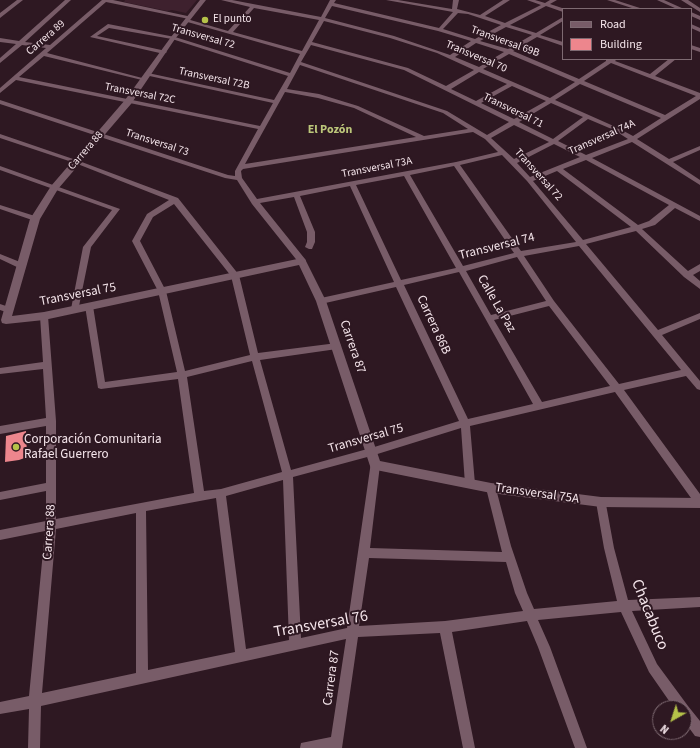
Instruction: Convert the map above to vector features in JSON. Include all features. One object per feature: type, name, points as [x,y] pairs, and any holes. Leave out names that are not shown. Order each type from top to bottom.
[{"type":"street","points":[[0,16],[20,0]]},
{"type":"street","points":[[0,61],[22,43],[68,0]]},
{"type":"street","points":[[105,0],[188,19],[303,53]]},
{"type":"street","name":"Carrera 89","points":[[0,91],[105,0]]},
{"type":"street","name":"Carrera 88","points":[[3,321],[9,310],[35,219],[54,188],[128,102],[173,38],[203,0]]},
{"type":"street","name":"Transversal 70","points":[[224,0],[322,19],[392,37],[451,57],[616,129],[700,183]]},
{"type":"street","points":[[389,0],[413,2],[480,17],[562,44]]},
{"type":"street","points":[[440,30],[456,11],[456,0]]},
{"type":"street","points":[[480,17],[508,0]]},
{"type":"street","points":[[530,0],[562,10]]},
{"type":"street","points":[[451,57],[475,41],[554,0]]},
{"type":"street","points":[[610,0],[637,8]]},
{"type":"street","points":[[660,0],[679,8]]},
{"type":"street","points":[[684,0],[700,10]]},
{"type":"street","points":[[240,178],[238,171],[240,167],[332,2]]},
{"type":"street","name":"Transversal 69B","points":[[332,2],[440,30],[508,51],[666,118]]},
{"type":"street","points":[[230,32],[253,6]]},
{"type":"street","points":[[446,89],[562,20]]},
{"type":"street","name":"Transversal 72","points":[[164,52],[93,37],[108,26],[173,38],[291,75]]},
{"type":"street","points":[[0,40],[52,46]]},
{"type":"street","name":"Transversal 71","points":[[309,43],[406,69],[587,158],[700,219]]},
{"type":"street","name":"Transversal 72B","points":[[43,54],[146,78],[276,102]]},
{"type":"street","points":[[487,138],[580,82],[611,60],[700,95]]},
{"type":"street","points":[[651,76],[672,60]]},
{"type":"street","name":"Transversal 72","points":[[298,63],[445,112],[487,138],[513,162],[529,180],[700,387]]},
{"type":"street","name":"Transversal 72C","points":[[15,78],[261,128]]},
{"type":"street","points":[[0,83],[7,85]]},
{"type":"street","points":[[475,104],[512,83]]},
{"type":"street","points":[[283,90],[319,96],[356,107],[423,138]]},
{"type":"street","name":"Transversal 74A","points":[[529,180],[633,139],[700,95]]},
{"type":"street","name":"Transversal 73","points":[[0,102],[227,177],[240,178]]},
{"type":"street","points":[[513,162],[553,142],[588,116]]},
{"type":"street","points":[[240,167],[475,130]]},
{"type":"street","points":[[0,136],[77,162],[175,200],[235,276],[255,357],[288,475],[295,644]]},
{"type":"street","points":[[668,162],[700,148]]},
{"type":"street","name":"Transversal 73A","points":[[255,202],[456,164],[502,153]]},
{"type":"street","points":[[456,164],[520,254],[551,303],[617,388],[700,502]]},
{"type":"street","points":[[0,168],[116,209],[87,247],[75,309]]},
{"type":"street","points":[[558,169],[637,228],[700,286]]},
{"type":"street","name":"Calle La Paz","points":[[406,173],[540,406]]},
{"type":"street","name":"Carrera 87","points":[[240,178],[255,202],[302,262],[321,301],[375,465],[353,632],[336,745]]},
{"type":"street","name":"Carrera 86B","points":[[352,184],[465,423],[470,484]]},
{"type":"street","points":[[296,194],[311,232],[312,242],[309,247]]},
{"type":"street","points":[[175,200],[150,216],[136,241],[162,291],[182,375],[200,496]]},
{"type":"street","name":"Transversal 74","points":[[321,301],[399,284],[520,254],[581,243],[637,228],[652,222],[674,205]]},
{"type":"street","points":[[0,206],[35,219]]},
{"type":"street","points":[[0,256],[22,266]]},
{"type":"street","name":"Transversal 75","points":[[3,321],[44,316],[302,262]]},
{"type":"street","points":[[687,275],[700,268]]},
{"type":"street","points":[[489,318],[551,303]]},
{"type":"street","points":[[89,306],[101,386],[182,375],[255,357],[337,346]]},
{"type":"street","points":[[0,307],[9,310]]},
{"type":"street","name":"Carrera 88","points":[[34,748],[35,701],[51,524],[52,486],[51,421],[44,316]]},
{"type":"street","points":[[656,334],[700,316]]},
{"type":"street","points":[[0,371],[46,364]]},
{"type":"street","name":"Transversal 75","points":[[0,535],[140,507],[221,493],[371,452],[465,423],[687,372]]},
{"type":"street","points":[[0,430],[51,421]]},
{"type":"street","name":"Transversal 75A","points":[[375,465],[492,488],[601,502],[700,502]]},
{"type":"street","points":[[0,496],[52,486]]},
{"type":"street","points":[[492,488],[510,557],[530,615],[544,647],[582,748]]},
{"type":"street","points":[[221,493],[241,656]]},
{"type":"street","name":"Chacabuco","points":[[601,502],[609,548],[624,606],[653,668],[676,700]]},
{"type":"street","points":[[140,507],[142,678]]},
{"type":"street","points":[[364,553],[510,557]]},
{"type":"street","name":"Transversal 76","points":[[0,708],[353,632],[444,627],[530,615],[624,606],[700,602]]},
{"type":"street","points":[[444,627],[469,748]]},
{"type":"street","points":[[692,721],[700,731]]},
{"type":"street","points":[[306,748],[336,745]]},
{"type":"shaded area","points":[[125,0],[197,0],[186,13],[172,10],[167,11],[124,2]]},
{"type":"building","name":"Corporación Comunitaria Rafael Guerrero","points":[[26,431],[27,457],[5,462],[6,436]]},
{"type":"place","name":"El punto","points":[[205,20]]},
{"type":"place","name":"Corporación Comunitaria Rafael Guerrero","points":[[16,447]]},
{"type":"district","name":"El Pozón","points":[[330,130]]}]
